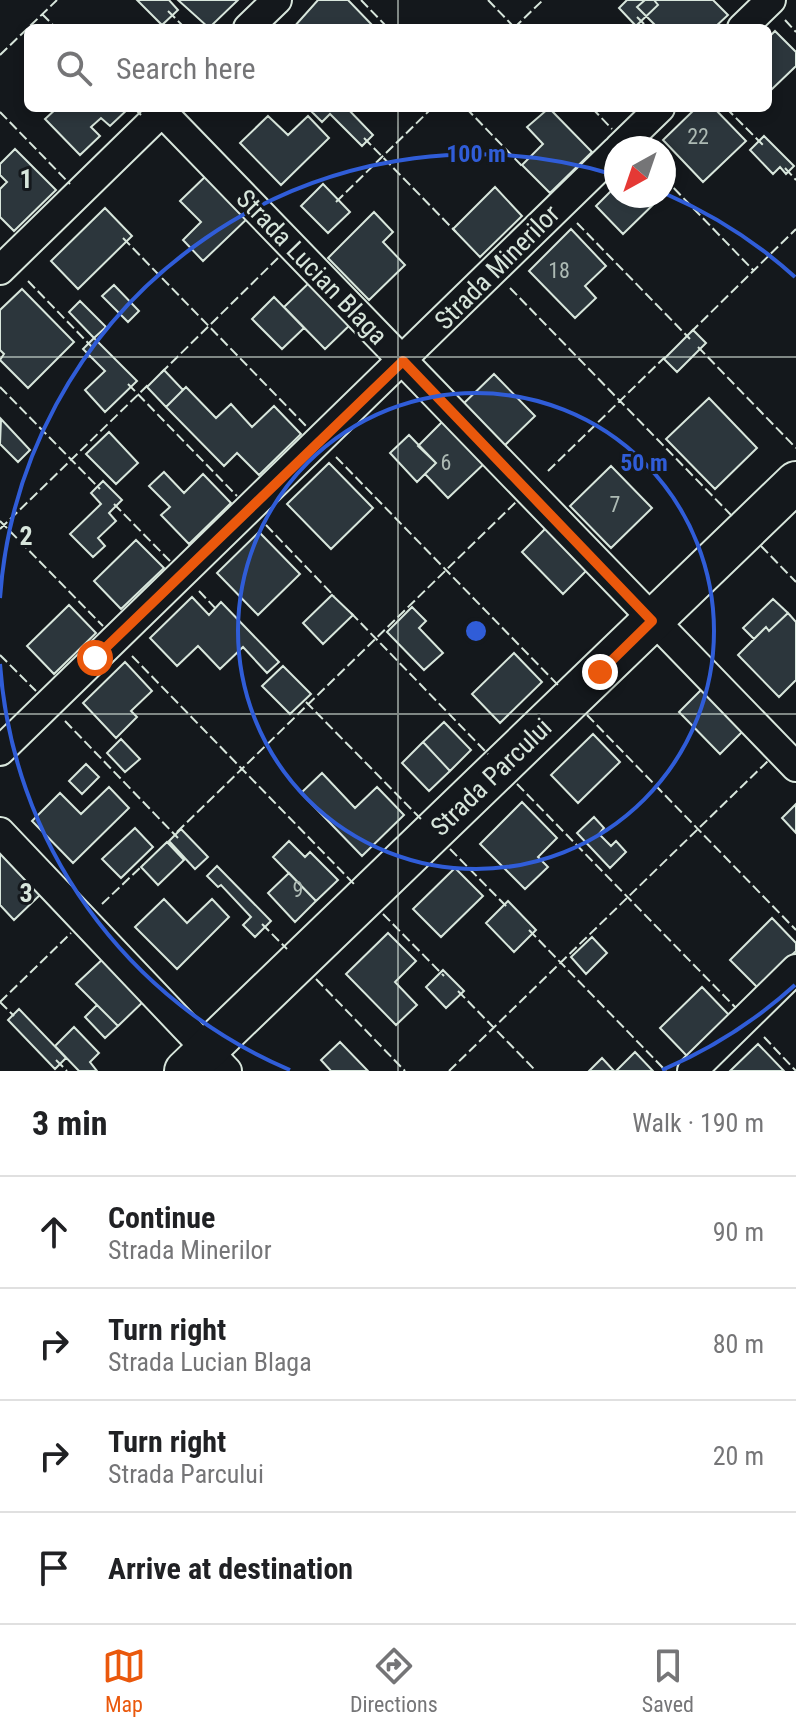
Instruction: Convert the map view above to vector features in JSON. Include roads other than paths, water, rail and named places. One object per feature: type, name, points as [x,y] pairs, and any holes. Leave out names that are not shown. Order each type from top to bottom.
[{"type":"main road","name":"Strada Parcului","points":[[207,1064],[796,482]]},
{"type":"street","points":[[252,24],[277,0]]},
{"type":"street","points":[[746,24],[771,0]]},
{"type":"street","points":[[0,270],[162,112]]},
{"type":"street","name":"Strada Lucian Blaga","points":[[166,112],[652,621],[796,767]]},
{"type":"street","name":"Strada Minerilor","points":[[631,136],[656,112]]},
{"type":"street","name":"Strada Minerilor","points":[[0,751],[604,162]]},
{"type":"street","points":[[0,832],[207,1064]]},
{"type":"street","points":[[692,1071],[796,969]]}]
